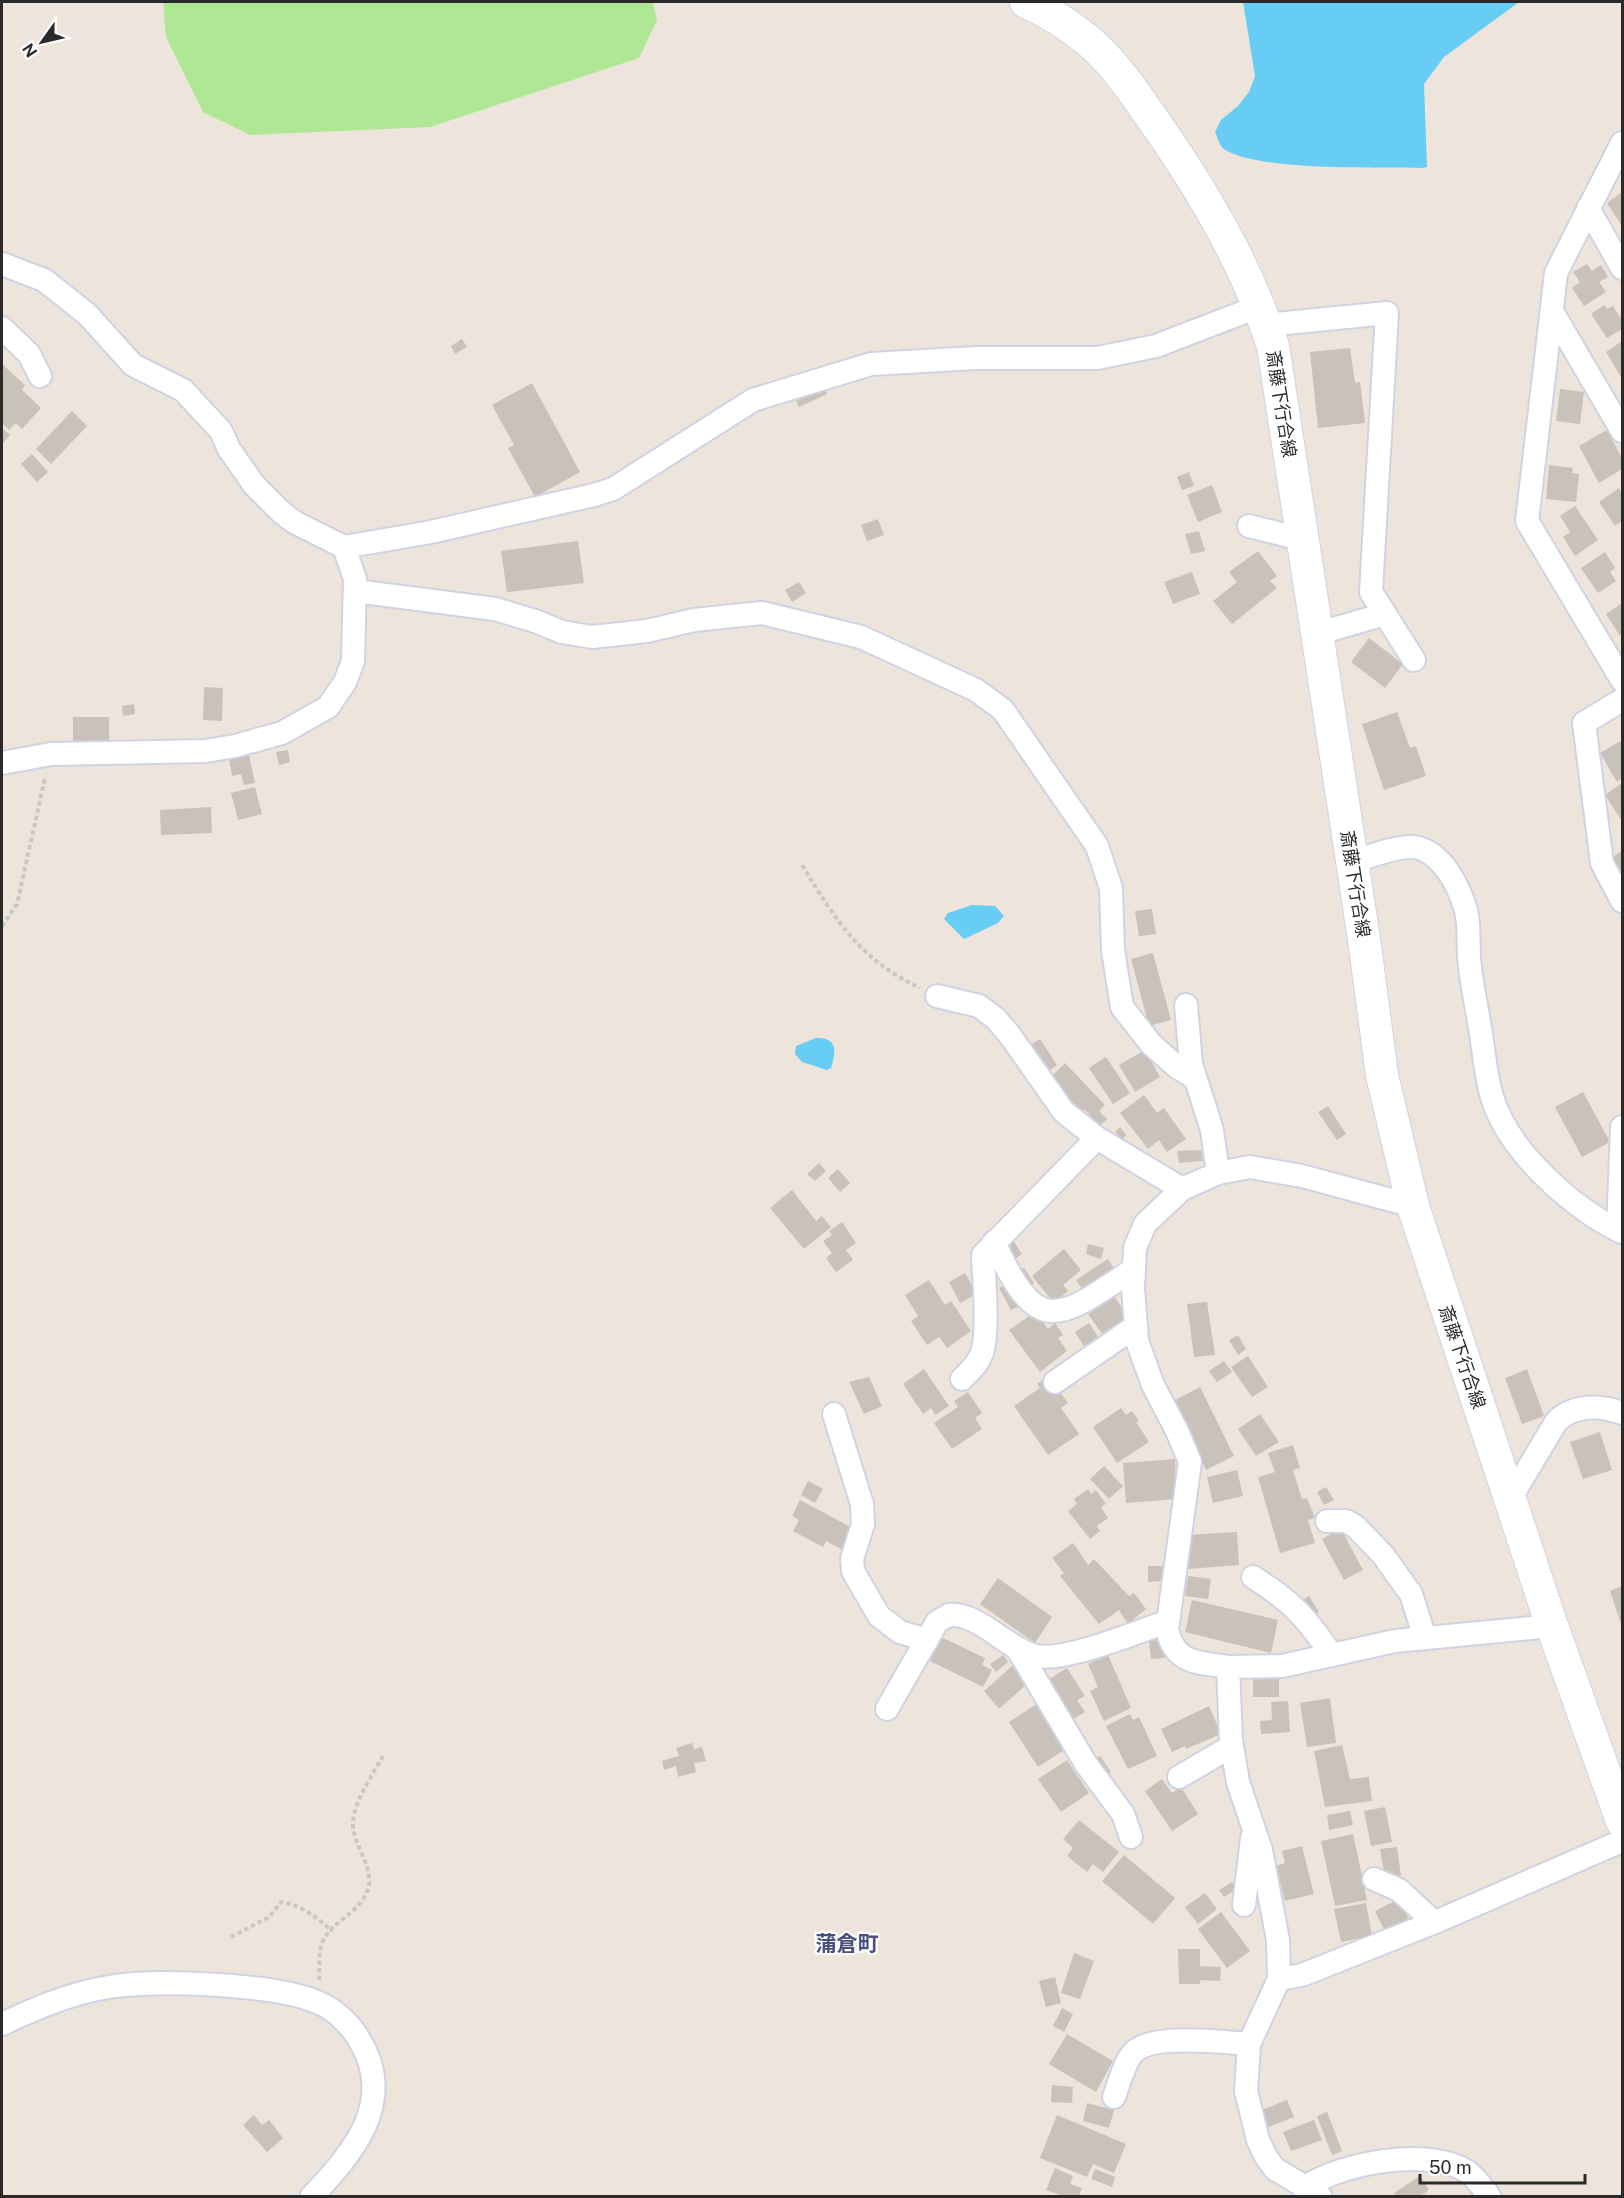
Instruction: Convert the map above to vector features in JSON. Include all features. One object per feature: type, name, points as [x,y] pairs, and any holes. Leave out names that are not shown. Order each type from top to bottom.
[{"type":"main road","name":"斎藤下行合線","points":[[1026,2],[1045,10],[1092,44],[1136,95],[1174,149],[1234,249],[1263,316],[1273,346],[1352,862],[1382,1075],[1413,1206],[1552,1626],[1623,1821]]},
{"type":"street","points":[[1623,143],[1556,273],[1527,521],[1623,680]]},
{"type":"street","points":[[1588,208],[1623,268]]},
{"type":"street","points":[[2,264],[44,279],[87,314],[133,365],[183,390],[221,431],[229,449],[254,485],[279,511],[294,522],[344,547],[431,532],[594,495],[620,484],[753,400],[871,364],[976,358],[1097,358],[1156,345],[1263,316],[1387,313],[1371,592],[1414,660]]},
{"type":"street","points":[[1553,313],[1623,431]]},
{"type":"street","points":[[2,328],[28,354],[40,376]]},
{"type":"street","points":[[1250,526],[1301,539]]},
{"type":"street","points":[[2,763],[51,753],[206,751],[282,733],[328,707],[345,682],[353,661],[355,579],[344,547]]},
{"type":"street","points":[[355,591],[495,609],[536,621],[562,633],[592,637],[647,631],[694,620],[762,613],[861,637],[976,690],[1003,710],[1097,846],[1111,888],[1113,950],[1122,1007],[1151,1044],[1177,1067],[1196,1078]]},
{"type":"street","points":[[1316,634],[1385,614]]},
{"type":"street","points":[[1623,700],[1584,723],[1602,863],[1623,901]]},
{"type":"street","points":[[1352,862],[1403,848],[1418,848],[1437,859],[1451,874],[1466,909],[1469,958],[1483,1047],[1492,1097],[1505,1126],[1552,1182],[1587,1212],[1620,1231],[1623,1127]]},
{"type":"street","points":[[937,996],[979,1006],[995,1018],[1009,1034],[1064,1112],[1097,1138],[1182,1190]]},
{"type":"street","points":[[1186,1005],[1191,1064],[1212,1130],[1218,1173]]},
{"type":"street","points":[[962,1379],[976,1365],[982,1352],[983,1256],[994,1242],[1097,1138]]},
{"type":"street","points":[[1413,1206],[1302,1176],[1250,1167],[1218,1173],[1182,1190],[1145,1224],[1135,1248],[1137,1341],[1153,1384],[1178,1431],[1190,1462],[1166,1622],[1170,1644],[1178,1655],[1188,1660],[1228,1668],[1282,1666],[1331,1654],[1425,1638],[1552,1626]]},
{"type":"street","points":[[994,1242],[1011,1279],[1030,1302],[1048,1311],[1064,1312],[1081,1305],[1134,1269]]},
{"type":"street","points":[[1055,1382],[1136,1326]]},
{"type":"street","points":[[1510,1499],[1556,1422],[1564,1413],[1602,1406],[1623,1413]]},
{"type":"street","points":[[834,1414],[862,1504],[863,1524],[852,1559],[853,1571],[879,1616],[900,1632],[927,1640]]},
{"type":"street","points":[[1327,1521],[1346,1521],[1351,1524],[1383,1555],[1411,1594],[1425,1638]]},
{"type":"street","points":[[1253,1577],[1287,1599],[1311,1624],[1331,1654]]},
{"type":"street","points":[[887,1709],[937,1622],[956,1614],[970,1619],[1017,1648],[1038,1657],[1054,1656],[1166,1622]]},
{"type":"street","points":[[1017,1648],[1080,1755],[1123,1814],[1131,1837]]},
{"type":"street","points":[[1228,1668],[1232,1746],[1238,1782],[1261,1850],[1278,1940],[1279,1979],[1249,2043],[1246,2091],[1258,2140],[1275,2169],[1312,2192],[1322,2176],[1417,2158],[1466,2171],[1489,2196]]},
{"type":"street","points":[[1179,1777],[1232,1746]]},
{"type":"street","points":[[1244,1905],[1253,1827]]},
{"type":"street","points":[[1279,1979],[1302,1975],[1434,1922],[1623,1841]]},
{"type":"street","points":[[1374,1879],[1399,1890],[1434,1922]]},
{"type":"street","points":[[2,2024],[59,1999],[110,1986],[165,1983],[219,1986],[291,1994],[318,2002],[336,2014],[354,2031],[372,2066],[374,2094],[365,2130],[312,2196]]},
{"type":"street","points":[[1114,2097],[1133,2053],[1146,2044],[1167,2041],[1249,2043]]},
{"type":"path","points":[[2,926],[17,904],[51,753]]},
{"type":"path","points":[[802,866],[840,927],[857,945],[891,971],[937,996]]},
{"type":"path","points":[[318,2002],[322,1943],[332,1931],[358,1909],[369,1889],[366,1866],[355,1839],[353,1820],[384,1754]]},
{"type":"path","points":[[231,1937],[269,1917],[281,1902],[292,1903],[315,1916],[332,1931]]},
{"type":"green space","points":[[163,2],[653,2],[657,20],[639,58],[430,127],[250,135],[203,112],[166,37]]},
{"type":"water","points":[[1243,2],[1519,2],[1444,57],[1424,84],[1427,167],[1422,168],[1293,165],[1267,162],[1225,150],[1215,132],[1221,120],[1238,106],[1249,92],[1255,76]]},
{"type":"water","points":[[972,905],[995,906],[1004,916],[998,923],[964,939],[944,919],[948,913]]},
{"type":"water","points":[[816,1038],[828,1040],[834,1047],[833,1062],[831,1068],[827,1070],[802,1062],[795,1054],[796,1046]]},
{"type":"building","points":[[1622,192],[1622,226],[1607,203]]},
{"type":"building","points":[[1587,264],[1592,271],[1601,265],[1608,277],[1599,282],[1606,292],[1584,306],[1572,288],[1580,282],[1573,272]]},
{"type":"building","points":[[1604,305],[1607,309],[1613,306],[1620,317],[1622,315],[1622,329],[1607,338],[1591,314]]},
{"type":"building","points":[[462,339],[467,347],[455,354],[451,346]]},
{"type":"building","points":[[1622,341],[1622,379],[1606,352]]},
{"type":"building","points":[[1350,348],[1355,383],[1360,382],[1365,423],[1318,428],[1310,352]]},
{"type":"building","points":[[2,364],[25,385],[22,390],[41,408],[22,429],[16,423],[9,430],[2,423]]},
{"type":"building","points":[[532,383],[580,472],[535,497],[508,448],[514,445],[492,405]]},
{"type":"building","points":[[824,388],[827,394],[799,407],[796,401]]},
{"type":"building","points":[[1560,389],[1584,392],[1580,424],[1556,421]]},
{"type":"building","points":[[72,411],[87,426],[51,464],[36,449]]},
{"type":"building","points":[[2,428],[10,435],[3,443],[2,441]]},
{"type":"building","points":[[1607,430],[1622,458],[1622,469],[1599,483],[1579,446]]},
{"type":"building","points":[[32,454],[48,472],[37,482],[21,464]]},
{"type":"building","points":[[1549,465],[1573,468],[1572,473],[1579,474],[1576,502],[1546,499]]},
{"type":"building","points":[[1189,472],[1194,486],[1182,490],[1177,477]]},
{"type":"building","points":[[1212,485],[1222,512],[1198,522],[1187,495]]},
{"type":"building","points":[[1619,488],[1622,494],[1622,521],[1615,526],[1599,502]]},
{"type":"building","points":[[1575,506],[1598,540],[1575,556],[1563,537],[1570,532],[1560,516]]},
{"type":"building","points":[[878,519],[884,535],[867,541],[861,525]]},
{"type":"building","points":[[1199,531],[1205,551],[1191,554],[1185,534]]},
{"type":"building","points":[[578,541],[584,583],[507,592],[501,551]]},
{"type":"building","points":[[1258,551],[1277,576],[1270,581],[1277,588],[1232,624],[1213,601],[1237,582],[1229,572]]},
{"type":"building","points":[[1605,552],[1615,568],[1610,572],[1616,581],[1598,593],[1581,568]]},
{"type":"building","points":[[1192,572],[1200,594],[1173,604],[1164,582]]},
{"type":"building","points":[[799,582],[806,593],[792,602],[785,590]]},
{"type":"building","points":[[1622,603],[1622,634],[1620,636],[1606,614]]},
{"type":"building","points":[[1369,638],[1403,664],[1385,688],[1351,662]]},
{"type":"building","points":[[204,687],[223,688],[222,721],[203,720]]},
{"type":"building","points":[[134,704],[135,714],[123,716],[122,706]]},
{"type":"building","points":[[1397,712],[1410,748],[1416,746],[1426,776],[1384,790],[1362,724]]},
{"type":"building","points":[[73,717],[109,717],[109,743],[73,744]]},
{"type":"building","points":[[1622,740],[1622,778],[1617,782],[1600,753]]},
{"type":"building","points":[[288,750],[290,762],[279,765],[276,752]]},
{"type":"building","points":[[249,755],[255,783],[244,785],[241,774],[232,776],[229,759]]},
{"type":"building","points":[[1622,783],[1622,821],[1605,795]]},
{"type":"building","points":[[255,787],[262,814],[238,820],[231,793]]},
{"type":"building","points":[[211,807],[212,833],[161,835],[160,810]]},
{"type":"building","points":[[1622,851],[1622,873],[1612,857]]},
{"type":"building","points":[[1152,909],[1156,934],[1139,936],[1135,911]]},
{"type":"building","points":[[1153,953],[1171,1020],[1149,1026],[1131,959]]},
{"type":"building","points":[[1040,1039],[1057,1065],[1047,1072],[1030,1045]]},
{"type":"building","points":[[1145,1050],[1160,1077],[1135,1092],[1119,1065]]},
{"type":"building","points":[[1106,1057],[1130,1093],[1113,1104],[1089,1068]]},
{"type":"building","points":[[1065,1063],[1105,1105],[1099,1111],[1107,1119],[1100,1126],[1084,1109],[1079,1115],[1055,1091],[1061,1085],[1052,1076]]},
{"type":"building","points":[[1583,1092],[1610,1142],[1582,1157],[1555,1107]]},
{"type":"building","points":[[1144,1095],[1157,1113],[1164,1108],[1186,1139],[1167,1152],[1159,1140],[1148,1149],[1120,1113]]},
{"type":"building","points":[[1328,1106],[1346,1134],[1337,1140],[1318,1112]]},
{"type":"building","points":[[1120,1127],[1126,1135],[1122,1140],[1115,1132]]},
{"type":"building","points":[[1201,1150],[1203,1161],[1179,1163],[1177,1151]]},
{"type":"building","points":[[819,1163],[826,1171],[815,1181],[807,1174]]},
{"type":"building","points":[[838,1169],[850,1183],[840,1192],[828,1178]]},
{"type":"building","points":[[792,1190],[816,1221],[822,1216],[831,1227],[804,1249],[770,1208]]},
{"type":"building","points":[[842,1222],[856,1243],[846,1250],[853,1260],[836,1272],[826,1258],[832,1253],[823,1241],[832,1235],[829,1231]]},
{"type":"building","points":[[1013,1240],[1022,1254],[1013,1260],[1005,1246]]},
{"type":"building","points":[[1088,1244],[1104,1248],[1101,1259],[1086,1254]]},
{"type":"building","points":[[1064,1249],[1081,1270],[1063,1285],[1068,1291],[1054,1303],[1032,1276]]},
{"type":"building","points":[[1108,1259],[1118,1275],[1087,1296],[1076,1280]]},
{"type":"building","points":[[1024,1268],[1034,1283],[1025,1289],[1015,1274]]},
{"type":"building","points":[[965,1273],[977,1294],[960,1303],[949,1282]]},
{"type":"building","points":[[929,1280],[945,1305],[951,1301],[971,1331],[947,1348],[939,1337],[927,1345],[911,1321],[918,1316],[905,1295]]},
{"type":"building","points":[[1009,1283],[1020,1306],[1011,1310],[999,1288]]},
{"type":"building","points":[[1114,1296],[1129,1318],[1103,1335],[1088,1314]]},
{"type":"building","points":[[1207,1302],[1215,1355],[1194,1357],[1187,1304]]},
{"type":"building","points":[[1036,1311],[1048,1329],[1055,1323],[1063,1335],[1058,1338],[1067,1351],[1040,1372],[1009,1330]]},
{"type":"building","points":[[1089,1323],[1099,1338],[1085,1348],[1075,1332]]},
{"type":"building","points":[[1238,1335],[1246,1349],[1238,1355],[1229,1340]]},
{"type":"building","points":[[1248,1356],[1268,1387],[1252,1397],[1231,1367]]},
{"type":"building","points":[[1224,1361],[1232,1372],[1217,1382],[1209,1371]]},
{"type":"building","points":[[924,1369],[949,1406],[935,1415],[931,1408],[923,1414],[903,1384]]},
{"type":"building","points":[[1527,1369],[1544,1416],[1522,1424],[1505,1378]]},
{"type":"building","points":[[869,1377],[882,1406],[864,1414],[849,1382]]},
{"type":"building","points":[[1045,1378],[1058,1389],[1068,1403],[1061,1408],[1079,1434],[1048,1455],[1014,1406],[1040,1388],[1037,1384]]},
{"type":"building","points":[[1200,1387],[1234,1456],[1206,1470],[1173,1401]]},
{"type":"building","points":[[968,1392],[982,1413],[975,1418],[982,1429],[952,1449],[934,1423],[958,1407],[954,1401]]},
{"type":"building","points":[[1121,1408],[1126,1415],[1132,1411],[1149,1442],[1117,1463],[1093,1427]]},
{"type":"building","points":[[1260,1414],[1279,1442],[1256,1456],[1238,1429]]},
{"type":"building","points":[[1600,1432],[1612,1470],[1583,1479],[1570,1442]]},
{"type":"building","points":[[1293,1445],[1300,1468],[1293,1470],[1302,1499],[1307,1498],[1315,1518],[1308,1520],[1315,1543],[1280,1553],[1258,1477],[1275,1472],[1268,1453]]},
{"type":"building","points":[[1175,1459],[1177,1499],[1126,1503],[1123,1463]]},
{"type":"building","points":[[1104,1466],[1123,1486],[1109,1499],[1090,1479]]},
{"type":"building","points":[[1237,1470],[1243,1496],[1213,1503],[1207,1477]]},
{"type":"building","points":[[808,1481],[823,1489],[815,1503],[801,1495]]},
{"type":"building","points":[[1326,1487],[1334,1500],[1324,1505],[1317,1492]]},
{"type":"building","points":[[1088,1489],[1091,1494],[1096,1490],[1106,1504],[1101,1507],[1108,1518],[1097,1526],[1100,1531],[1090,1539],[1068,1511],[1077,1504],[1074,1499]]},
{"type":"building","points":[[800,1500],[858,1531],[847,1552],[826,1541],[823,1547],[793,1531],[799,1520],[792,1516]]},
{"type":"building","points":[[1341,1529],[1363,1570],[1344,1580],[1322,1539]]},
{"type":"building","points":[[1237,1532],[1239,1565],[1188,1569],[1186,1535]]},
{"type":"building","points":[[1073,1543],[1088,1565],[1094,1559],[1129,1596],[1134,1593],[1146,1609],[1128,1624],[1119,1610],[1099,1624],[1060,1576],[1064,1573],[1052,1558]]},
{"type":"building","points":[[1148,1566],[1164,1566],[1164,1581],[1148,1582]]},
{"type":"building","points":[[1188,1576],[1211,1579],[1208,1599],[1185,1596]]},
{"type":"building","points":[[998,1578],[1052,1617],[1035,1643],[980,1604]]},
{"type":"building","points":[[1622,1586],[1622,1627],[1610,1591]]},
{"type":"building","points":[[1309,1596],[1319,1612],[1311,1617],[1301,1601]]},
{"type":"building","points":[[1192,1600],[1278,1620],[1271,1653],[1185,1632]]},
{"type":"building","points":[[941,1637],[985,1658],[982,1665],[992,1670],[983,1687],[930,1661]]},
{"type":"building","points":[[1163,1639],[1165,1658],[1151,1659],[1149,1641]]},
{"type":"building","points":[[1003,1655],[1008,1662],[996,1672],[990,1664]]},
{"type":"building","points":[[1108,1655],[1131,1708],[1104,1721],[1090,1691],[1098,1687],[1088,1664]]},
{"type":"building","points":[[1012,1666],[1027,1684],[999,1709],[984,1691]]},
{"type":"building","points":[[1067,1668],[1085,1696],[1077,1700],[1085,1712],[1067,1723],[1046,1681]]},
{"type":"building","points":[[1253,1678],[1279,1679],[1279,1697],[1253,1697]]},
{"type":"building","points":[[1330,1698],[1336,1743],[1307,1747],[1300,1703]]},
{"type":"building","points":[[1288,1701],[1290,1732],[1261,1734],[1260,1721],[1272,1720],[1271,1702]]},
{"type":"building","points":[[1038,1703],[1067,1748],[1038,1767],[1009,1722]]},
{"type":"building","points":[[1209,1706],[1221,1734],[1186,1749],[1185,1746],[1172,1752],[1161,1729]]},
{"type":"building","points":[[1130,1714],[1133,1720],[1139,1717],[1157,1756],[1128,1769],[1106,1726]]},
{"type":"building","points":[[692,1743],[694,1749],[702,1747],[706,1761],[694,1763],[696,1772],[678,1777],[676,1766],[664,1770],[662,1761],[679,1756],[676,1748]]},
{"type":"building","points":[[1342,1745],[1350,1779],[1369,1777],[1372,1801],[1325,1807],[1314,1751]]},
{"type":"building","points":[[1100,1756],[1111,1772],[1101,1778],[1090,1761]]},
{"type":"building","points":[[1067,1760],[1089,1793],[1061,1812],[1038,1779]]},
{"type":"building","points":[[1162,1779],[1172,1793],[1181,1787],[1198,1814],[1172,1831],[1145,1791]]},
{"type":"building","points":[[1385,1807],[1392,1842],[1371,1846],[1364,1811]]},
{"type":"building","points":[[1350,1811],[1353,1825],[1329,1830],[1327,1815]]},
{"type":"building","points":[[1079,1820],[1119,1852],[1103,1872],[1093,1864],[1087,1872],[1067,1856],[1073,1848],[1063,1839]]},
{"type":"building","points":[[1353,1834],[1367,1900],[1335,1906],[1321,1841]]},
{"type":"building","points":[[1302,1846],[1314,1894],[1285,1901],[1276,1866],[1285,1863],[1282,1851]]},
{"type":"building","points":[[1397,1847],[1401,1876],[1385,1878],[1380,1849]]},
{"type":"building","points":[[1124,1855],[1175,1898],[1153,1924],[1102,1881]]},
{"type":"building","points":[[1232,1882],[1237,1889],[1224,1897],[1219,1890]]},
{"type":"building","points":[[1205,1893],[1217,1909],[1198,1924],[1185,1907]]},
{"type":"building","points":[[1399,1899],[1411,1924],[1387,1936],[1375,1911]]},
{"type":"building","points":[[1366,1903],[1372,1936],[1341,1942],[1334,1909]]},
{"type":"building","points":[[1221,1912],[1250,1951],[1227,1968],[1198,1929]]},
{"type":"building","points":[[1178,1949],[1200,1949],[1200,1966],[1221,1967],[1220,1981],[1200,1980],[1200,1984],[1179,1984]]},
{"type":"building","points":[[1074,1953],[1094,1961],[1080,1999],[1061,1993]]},
{"type":"building","points":[[1055,1977],[1061,2003],[1046,2007],[1039,1981]]},
{"type":"building","points":[[1062,2008],[1073,2014],[1064,2032],[1053,2026]]},
{"type":"building","points":[[1067,2034],[1113,2061],[1096,2092],[1049,2064]]},
{"type":"building","points":[[1052,2085],[1073,2087],[1072,2103],[1051,2102]]},
{"type":"building","points":[[1287,2100],[1294,2117],[1266,2128],[1259,2111]]},
{"type":"building","points":[[1087,2103],[1114,2110],[1109,2128],[1083,2121]]},
{"type":"building","points":[[1327,2112],[1342,2151],[1332,2155],[1317,2116]]},
{"type":"building","points":[[254,2115],[262,2125],[269,2120],[283,2138],[267,2152],[243,2125]]},
{"type":"building","points":[[1057,2115],[1126,2144],[1114,2173],[1093,2164],[1087,2177],[1040,2158]]},
{"type":"building","points":[[1314,2120],[1322,2140],[1291,2151],[1283,2132]]},
{"type":"building","points":[[1055,2168],[1073,2176],[1070,2184],[1082,2188],[1079,2196],[1063,2196],[1046,2190]]},
{"type":"building","points":[[1095,2169],[1115,2177],[1112,2187],[1091,2179]]},
{"type":"building","points":[[1420,2176],[1429,2190],[1420,2196],[1396,2196],[1394,2193]]},
{"type":"district","name":"蒲倉町","points":[[847,1944]]}]
